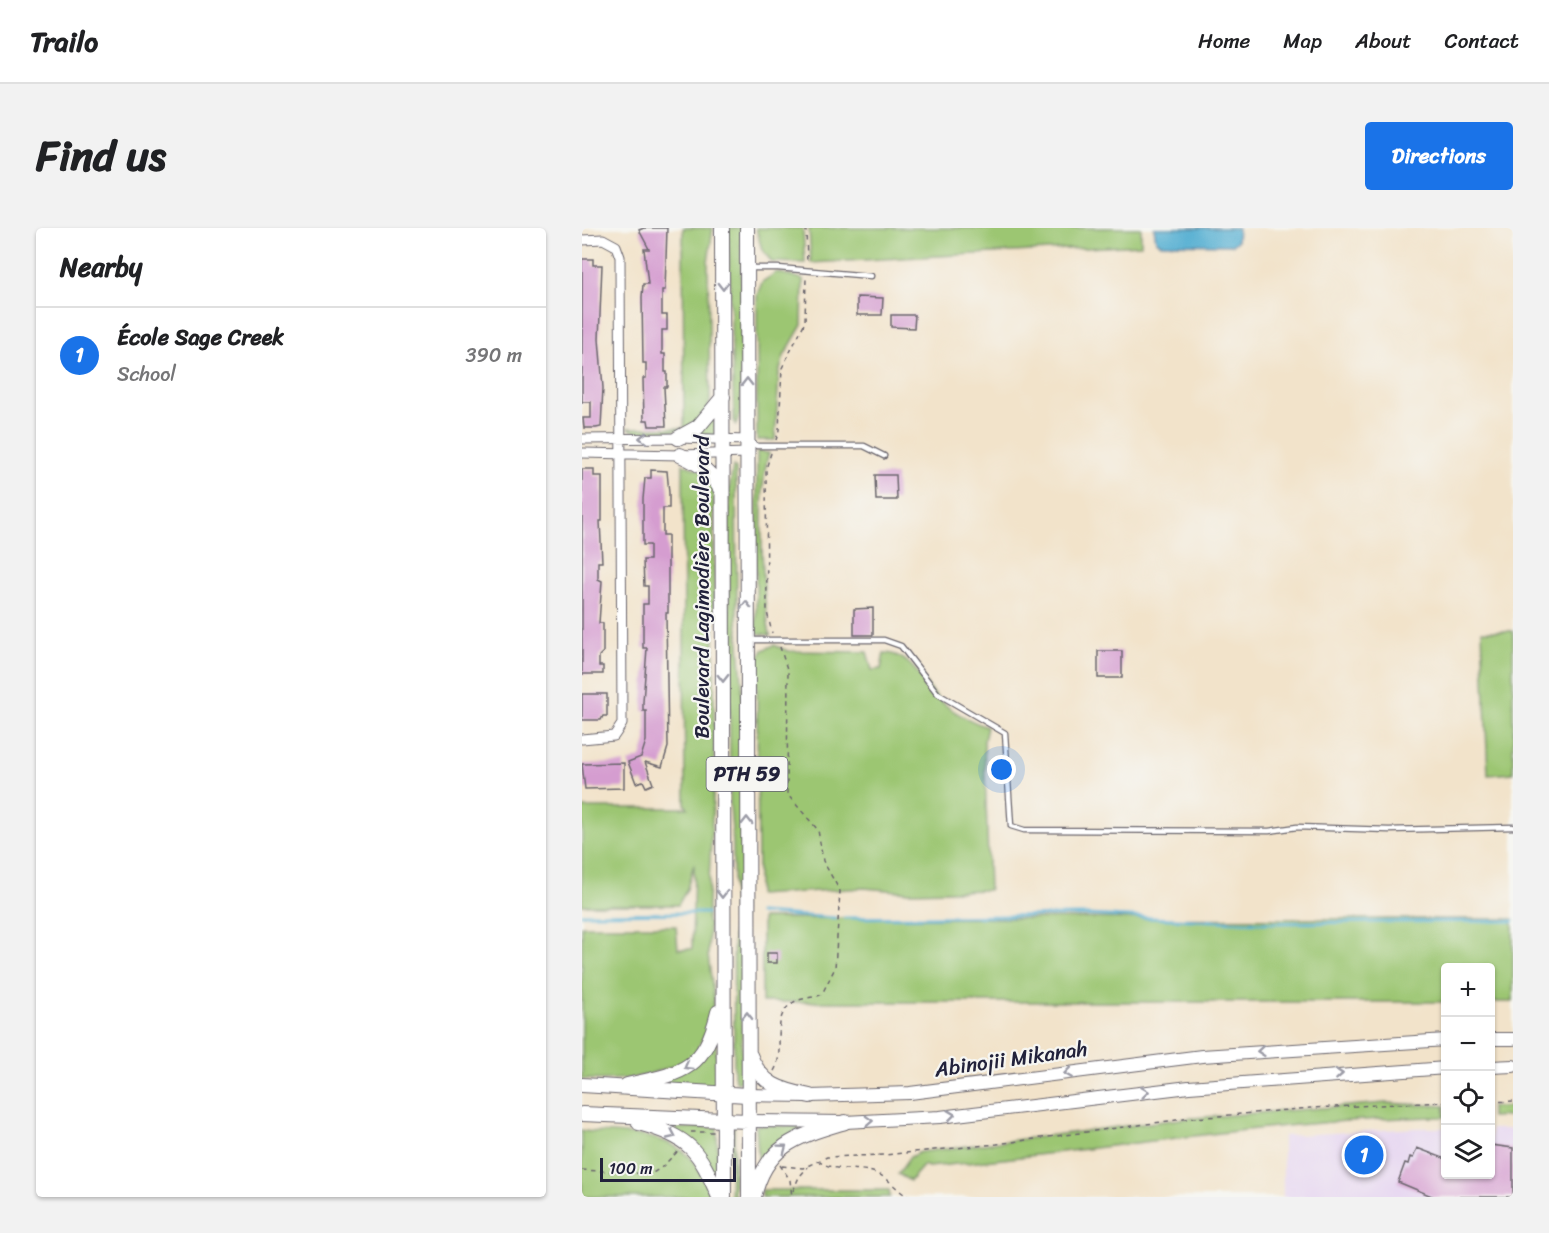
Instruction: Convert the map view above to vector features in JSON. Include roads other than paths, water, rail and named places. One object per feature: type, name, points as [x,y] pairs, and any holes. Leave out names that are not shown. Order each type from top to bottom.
[{"type":"main road","name":"Boulevard Lagimodière Boulevard","points":[[723,228],[724,1197]]},
{"type":"main road","name":"PTH 59","points":[[747,228],[750,446],[746,640],[749,1197]]},
{"type":"main road","points":[[678,438],[698,427],[723,397]]},
{"type":"main road","points":[[681,455],[698,462],[708,471],[723,494]]},
{"type":"main road","points":[[611,1088],[666,1076],[698,1060],[707,1047],[722,998]]},
{"type":"main road","points":[[747,1048],[754,1067],[766,1082],[785,1091],[810,1096]]},
{"type":"main road","name":"Abinojii Mikanah","points":[[582,1085],[747,1095]]},
{"type":"main road","points":[[582,1114],[748,1121]]},
{"type":"main road","points":[[617,1117],[674,1135],[695,1150],[719,1197]]},
{"type":"main road","points":[[754,1197],[760,1178],[777,1151],[809,1133],[846,1122]]},
{"type":"street","points":[[582,240],[603,240],[616,246],[620,257],[622,724],[614,736],[582,739]]},
{"type":"street","points":[[582,440],[678,438],[723,446],[750,446]]},
{"type":"street","points":[[582,453],[681,455],[723,446]]},
{"type":"street","points":[[1495,1039],[1513,1039]]},
{"type":"street","name":"Abinojii Mikanah","points":[[747,1095],[810,1096],[945,1090],[1202,1056],[1441,1040]]},
{"type":"street","points":[[1495,1066],[1513,1066]]},
{"type":"street","points":[[748,1121],[846,1122],[940,1117],[1260,1080],[1441,1068]]},
{"type":"lane","points":[[747,268],[871,276]]},
{"type":"lane","points":[[750,446],[864,446],[884,456]]},
{"type":"lane","points":[[746,640],[884,640],[901,646],[938,694],[1005,733],[1011,826],[1024,830],[1269,831],[1297,827],[1389,830],[1513,827]]},
{"type":"water","points":[[1154,228],[1238,228],[1237,241],[1232,245],[1161,244],[1156,241]]},
{"type":"waterway","points":[[582,914],[707,913]]},
{"type":"waterway","points":[[759,913],[835,918]]},
{"type":"waterway","points":[[844,918],[1086,915],[1259,923],[1513,921]]},
{"type":"place","name":"École Sage Creek","points":[[1364,1155]]}]
